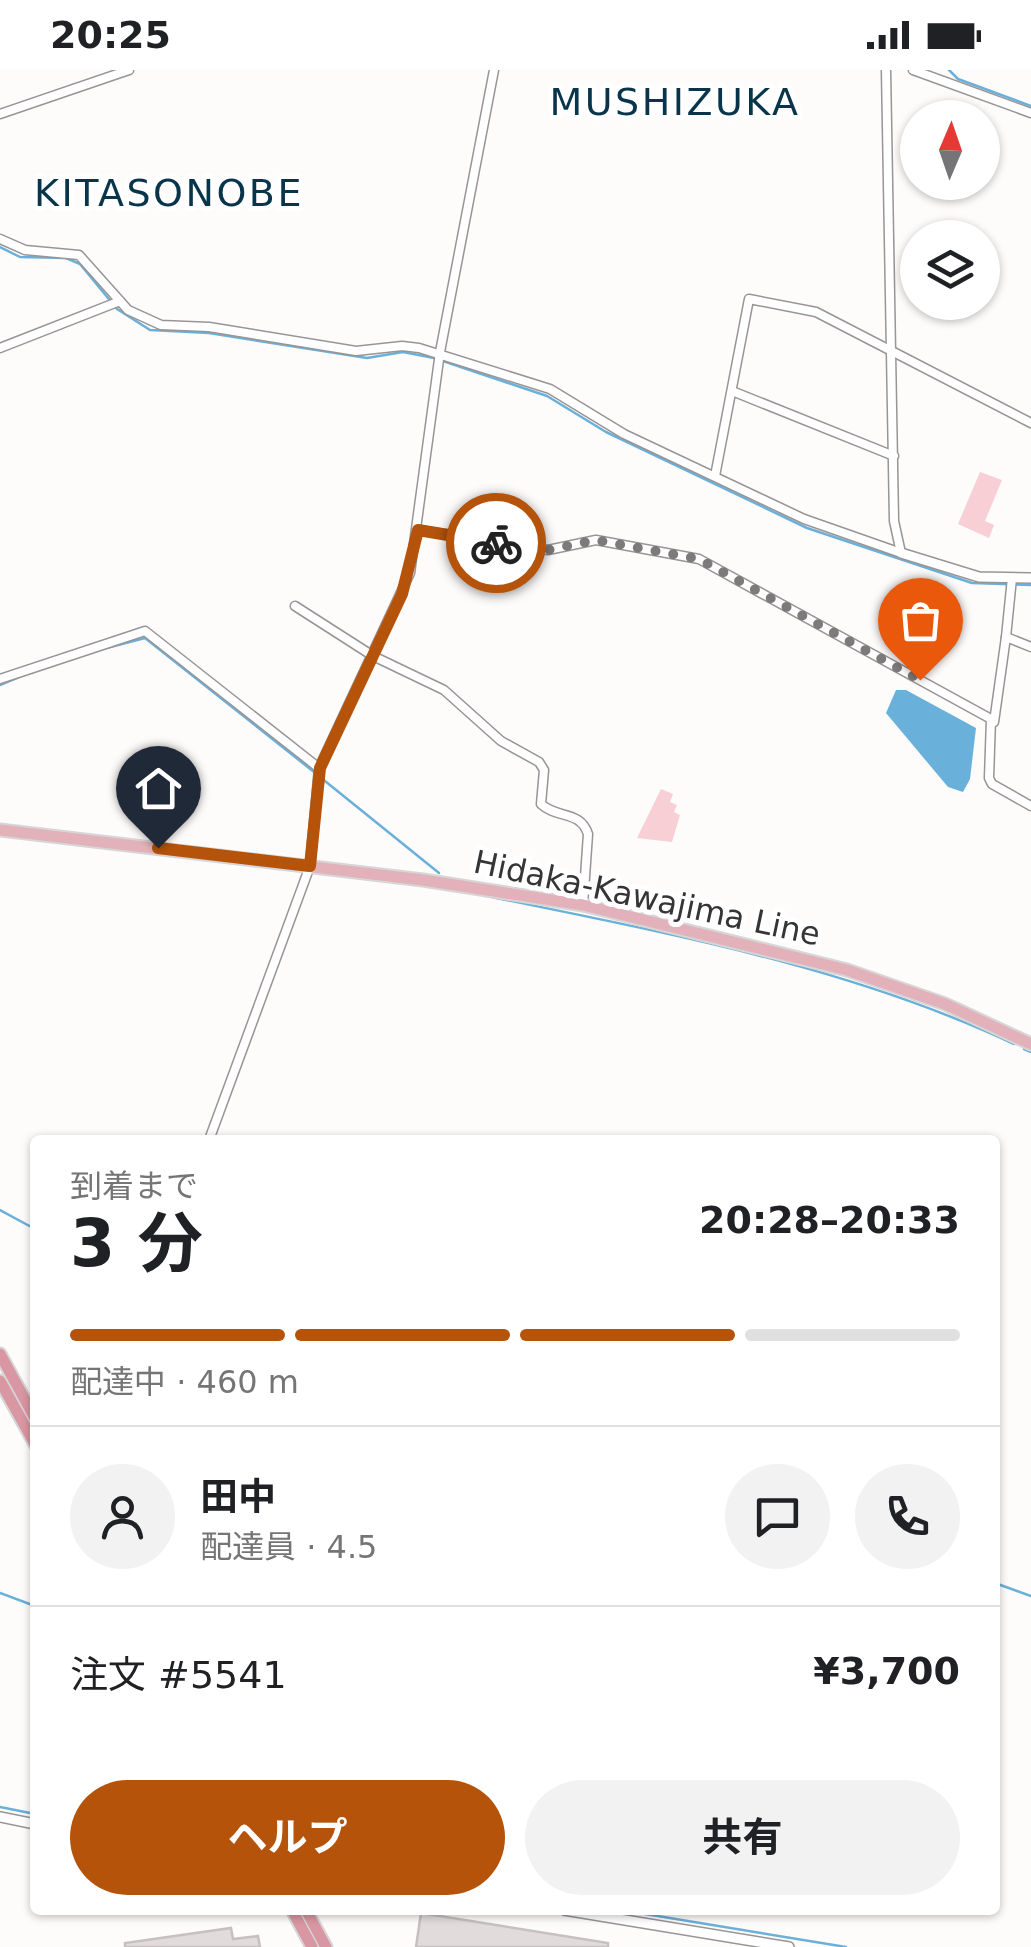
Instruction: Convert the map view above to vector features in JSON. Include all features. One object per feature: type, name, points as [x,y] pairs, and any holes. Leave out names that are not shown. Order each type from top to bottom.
[{"type":"highway","points":[[0,1354],[30,1409]]},
{"type":"highway","points":[[0,1381],[30,1435]]},
{"type":"highway","points":[[295,1915],[312,1947]]},
{"type":"highway","points":[[309,1915],[326,1947]]},
{"type":"main road","name":"Hidaka-Kawajima Line","points":[[0,830],[520,893],[583,905],[860,974],[945,1004],[1031,1044]]},
{"type":"street","points":[[0,114],[129,70]]},
{"type":"street","points":[[211,1135],[310,866],[320,768],[410,573],[440,352],[494,70]]},
{"type":"street","points":[[886,70],[894,537],[901,553]]},
{"type":"street","points":[[913,70],[1031,113]]},
{"type":"street","points":[[0,239],[25,250],[80,254],[138,318],[161,325],[209,326],[356,352],[402,346],[440,352],[550,389],[624,434],[804,519],[979,577],[1031,578]]},
{"type":"street","points":[[715,476],[749,299],[816,312],[1031,423]]},
{"type":"street","points":[[0,348],[120,300]]},
{"type":"street","points":[[732,391],[894,456]]},
{"type":"street","points":[[418,530],[548,550],[596,540],[699,559],[994,722]]},
{"type":"street","points":[[1012,578],[989,778],[992,784],[1031,806]]},
{"type":"street","points":[[296,606],[373,656],[444,690],[501,741],[539,762],[544,770],[542,804],[547,810],[585,823],[588,834],[583,905]]},
{"type":"street","points":[[0,678],[144,632],[320,768]]},
{"type":"street","points":[[1006,637],[1031,647]]},
{"type":"street","points":[[0,1816],[30,1823]]},
{"type":"street","points":[[595,1915],[790,1947]]},
{"type":"shaded area","points":[[980,472],[1002,480],[985,521],[994,525],[989,538],[958,524]]},
{"type":"shaded area","points":[[661,789],[673,794],[670,802],[677,805],[674,812],[680,815],[672,842],[637,838]]},
{"type":"water","points":[[896,690],[906,690],[976,728],[970,779],[963,792],[948,787],[886,713]]},
{"type":"building","points":[[421,1915],[608,1943],[608,1947],[416,1947]]},
{"type":"building","points":[[231,1928],[233,1939],[258,1936],[260,1947],[125,1947],[125,1943]]},
{"type":"waterway","points":[[949,70],[958,79],[1031,106]]},
{"type":"waterway","points":[[0,247],[20,257],[66,258],[80,264],[117,309],[150,330],[209,333],[367,358],[403,352],[434,358],[547,396],[606,432],[807,528],[972,583],[1031,585]]},
{"type":"waterway","points":[[95,651],[145,638],[314,772]]},
{"type":"waterway","points":[[0,685],[26,674]]},
{"type":"waterway","points":[[320,777],[439,873]]},
{"type":"waterway","points":[[487,896],[689,939],[822,973],[887,993],[1014,1044]]},
{"type":"waterway","points":[[1024,1049],[1031,1052]]},
{"type":"waterway","points":[[0,1210],[30,1226]]},
{"type":"waterway","points":[[1000,1585],[1031,1596]]},
{"type":"waterway","points":[[0,1593],[30,1604]]},
{"type":"waterway","points":[[0,1807],[30,1813]]},
{"type":"waterway","points":[[651,1915],[846,1947]]},
{"type":"way so far","points":[[496,543],[548,550],[596,540],[699,559],[920,680]]},
{"type":"district","name":"MUSHIZUKA","points":[[675,102]]},
{"type":"district","name":"KITASONOBE","points":[[169,193]]},
{"type":"route","points":[[158,848],[310,866],[320,768],[402,594],[418,530],[496,543]]}]
